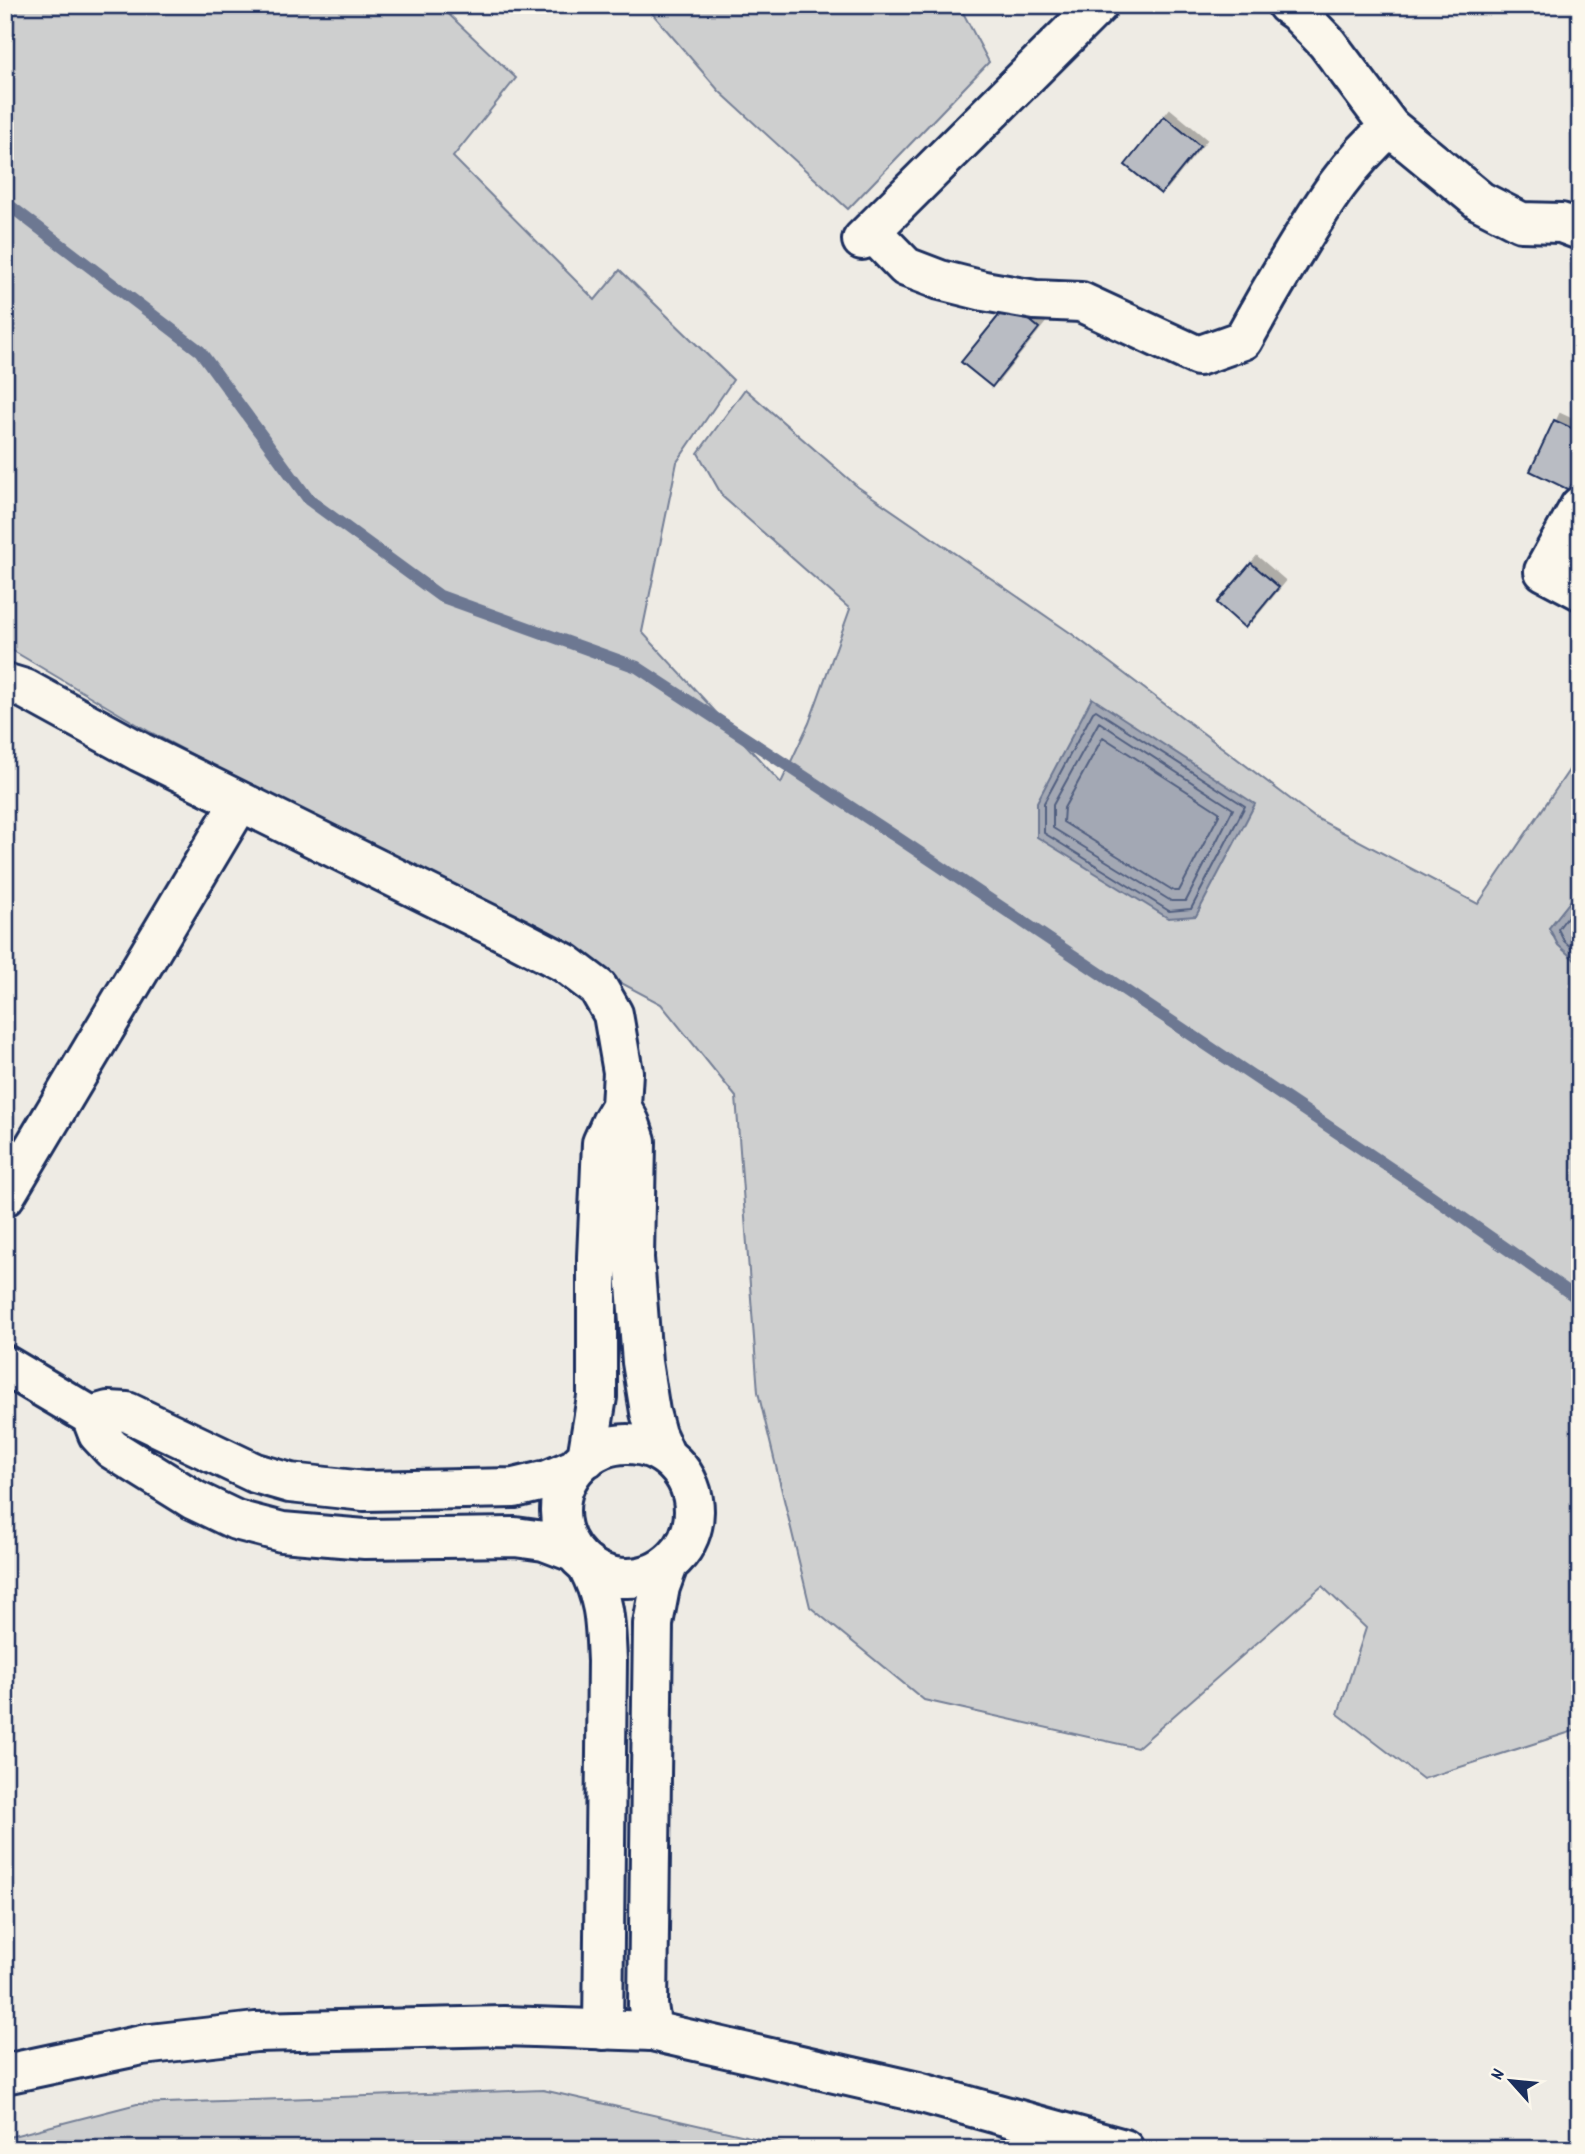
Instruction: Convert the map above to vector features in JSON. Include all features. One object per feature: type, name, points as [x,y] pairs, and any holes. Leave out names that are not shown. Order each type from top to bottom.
[{"type":"street","points":[[1098,5],[866,235],[906,267],[940,280],[1035,300],[1081,302],[1198,356],[1243,340],[1269,293],[1346,171],[1371,143],[1390,127]]},
{"type":"street","points":[[1294,7],[1327,43],[1390,127],[1480,201],[1521,222],[1561,223],[1580,230]]},
{"type":"street","points":[[1580,506],[1544,571],[1580,590]]},
{"type":"street","points":[[5,656],[15,686],[140,752],[565,963],[598,988],[613,1014],[623,1072],[621,1106],[602,1143],[597,1257],[597,1397],[580,1463],[563,1492],[560,1513],[563,1534],[598,1587],[603,1604],[607,1661],[603,2030]]},
{"type":"street","points":[[5,1196],[240,802]]},
{"type":"street","points":[[621,1106],[636,1141],[634,1258],[642,1362],[650,1412],[666,1456]]},
{"type":"street","points":[[5,1364],[91,1416],[98,1434],[112,1449],[194,1500],[236,1520],[282,1532],[365,1539],[515,1537],[544,1541],[607,1576],[628,1579],[649,1575],[668,1565],[682,1550],[691,1531],[694,1510],[691,1489],[681,1470],[666,1456],[646,1447],[626,1444],[606,1448],[548,1480],[514,1488],[363,1491],[290,1483],[255,1473],[127,1412],[108,1411],[91,1416]]},
{"type":"street","points":[[363,1491],[365,1539]]},
{"type":"street","points":[[652,2031],[648,2005],[653,1624],[660,1587],[668,1565]]},
{"type":"street","points":[[5,2074],[142,2045],[256,2032],[504,2026],[652,2031],[918,2092],[1124,2149]]},
{"type":"shaded area","points":[[5,5],[439,5],[516,78],[453,157],[595,300],[620,270],[733,380],[677,462],[642,632],[781,783],[809,723],[850,609],[723,497],[698,453],[745,389],[858,487],[1072,634],[1314,817],[1478,904],[1580,754],[1580,889],[1549,928],[1578,962],[1580,959],[1580,1729],[1423,1779],[1338,1714],[1366,1628],[1322,1586],[1137,1748],[924,1700],[810,1607],[758,1392],[736,1097],[661,1004],[150,732],[5,646]]},
{"type":"shaded area","points":[[645,5],[959,5],[989,62],[848,209],[719,91]]},
{"type":"shaded area","points":[[543,2090],[803,2149],[5,2149],[5,2138],[137,2104]]},
{"type":"water","points":[[1092,698],[1255,804],[1196,916],[1168,918],[1037,837],[1037,802]]},
{"type":"water","points":[[1580,889],[1580,959],[1577,962],[1558,945],[1549,928]]},
{"type":"building","points":[[1164,116],[1200,146],[1161,194],[1125,165]]},
{"type":"building","points":[[1009,303],[1039,328],[992,387],[961,362]]},
{"type":"building","points":[[1554,420],[1580,432],[1580,468],[1569,490],[1530,471]]},
{"type":"building","points":[[1251,563],[1279,587],[1245,628],[1217,603]]},
{"type":"waterway","points":[[5,202],[200,351],[309,500],[440,596],[637,667],[898,838],[1420,1188],[1580,1300]]}]
